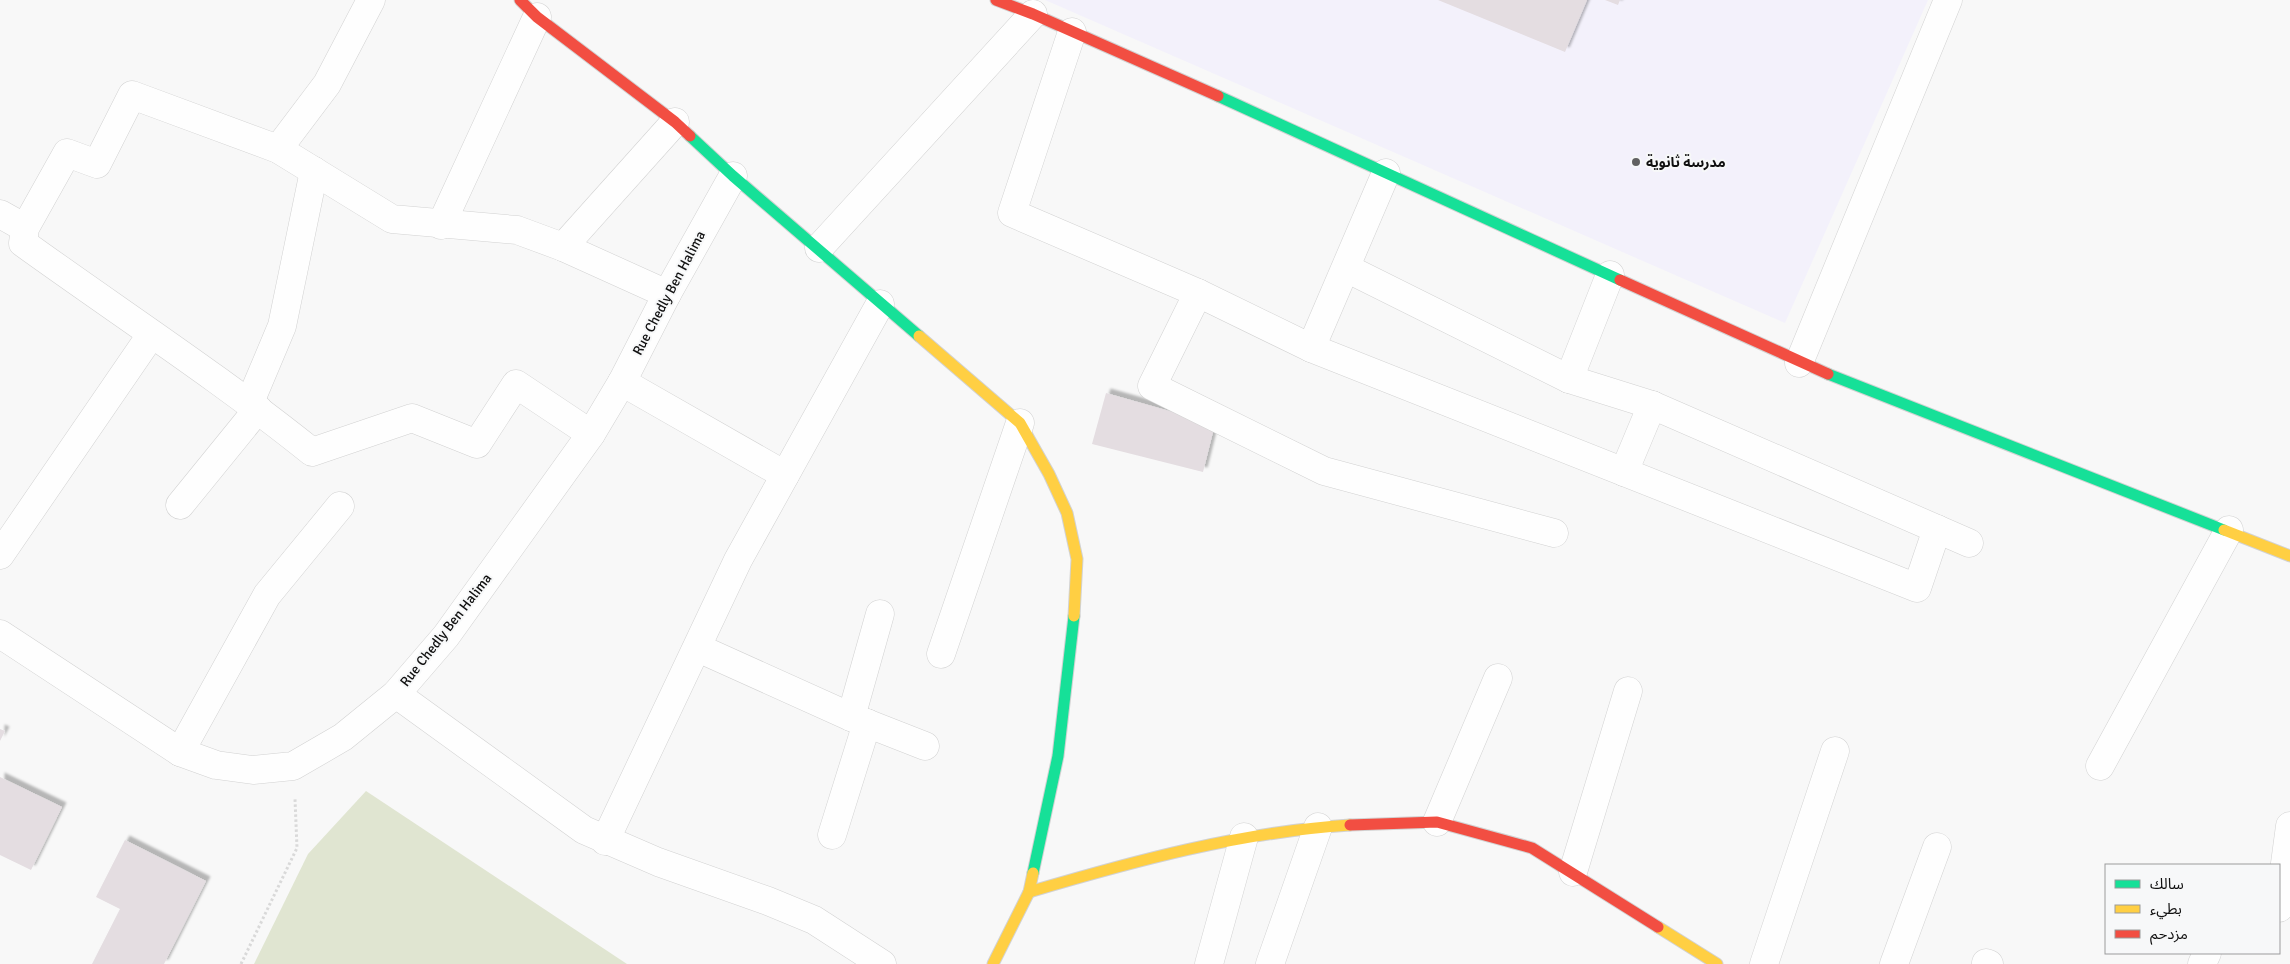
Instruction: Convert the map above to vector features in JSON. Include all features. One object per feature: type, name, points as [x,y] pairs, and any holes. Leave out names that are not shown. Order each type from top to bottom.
[{"type":"street","points":[[278,149],[327,84],[371,0]]},
{"type":"street","points":[[996,0],[1033,14],[1386,173],[1799,363],[2229,530],[2290,556]]},
{"type":"street","points":[[1799,363],[1948,0]]},
{"type":"street","points":[[440,225],[528,8],[675,122],[733,176],[819,248],[880,304],[1020,423],[1067,512],[1077,559],[1075,608],[1058,756],[1029,892],[993,964]]},
{"type":"street","points":[[819,248],[1033,14]]},
{"type":"street","points":[[1072,32],[1012,213],[1198,293],[1312,348],[1917,588],[1938,529]]},
{"type":"street","points":[[591,434],[516,384],[477,444],[412,418],[312,452],[254,405],[151,335],[24,244],[25,228],[67,153],[97,164],[132,95],[278,149],[392,220],[517,230],[563,247],[667,294]]},
{"type":"street","points":[[563,247],[675,122]]},
{"type":"street","points":[[180,505],[254,405],[282,326],[314,171]]},
{"type":"street","points":[[1312,348],[1386,173]]},
{"type":"street","name":"Rue Chedly Ben Halima","points":[[0,634],[180,752],[216,765],[253,770],[293,766],[343,738],[396,694],[446,636],[591,434],[622,382],[667,294],[733,176]]},
{"type":"street","points":[[0,214],[25,228]]},
{"type":"street","points":[[1346,268],[1569,378],[1652,405],[1969,543]]},
{"type":"street","points":[[1569,378],[1610,275]]},
{"type":"street","points":[[1198,293],[1152,386],[1324,471],[1554,533]]},
{"type":"street","points":[[605,840],[698,648],[738,560],[880,304]]},
{"type":"street","points":[[0,555],[151,335]]},
{"type":"street","points":[[622,382],[785,475]]},
{"type":"street","points":[[1624,472],[1652,405]]},
{"type":"street","points":[[941,654],[1020,423]]},
{"type":"street","points":[[180,752],[268,596],[340,506]]},
{"type":"street","points":[[2100,766],[2229,530]]},
{"type":"street","points":[[832,835],[859,720],[880,614]]},
{"type":"street","points":[[698,648],[859,720],[925,746]]},
{"type":"street","points":[[1437,822],[1498,678]]},
{"type":"street","points":[[1573,872],[1628,691]]},
{"type":"street","points":[[396,694],[562,816],[584,830],[605,840],[814,920],[882,964]]},
{"type":"street","points":[[1764,964],[1835,751]]},
{"type":"street","points":[[1029,892],[1140,859],[1244,837],[1318,827],[1437,822],[1532,848],[1717,964]]},
{"type":"street","points":[[2280,901],[2290,826]]},
{"type":"street","points":[[1270,964],[1318,827]]},
{"type":"street","points":[[1208,964],[1244,837]]},
{"type":"street","points":[[1894,964],[1937,847]]},
{"type":"path","points":[[241,964],[297,848],[293,766]]},
{"type":"shaded area","name":"مدرسة ثانوية","points":[[1045,0],[1928,0],[1785,323]]},
{"type":"green space","points":[[366,791],[627,964],[254,964],[308,854]]},
{"type":"building","points":[[1438,0],[1587,0],[1565,52]]},
{"type":"building","points":[[1605,0],[1620,0],[1618,5]]},
{"type":"building","points":[[1106,393],[1215,424],[1203,472],[1092,444]]},
{"type":"building","points":[[0,729],[5,731],[0,741]]},
{"type":"building","points":[[0,777],[62,807],[31,870],[0,855]]},
{"type":"building","points":[[125,840],[206,881],[164,964],[92,964],[120,909],[96,897]]},
{"type":"traffic: fast","points":[[1218,96],[1620,280]]},
{"type":"traffic: fast","points":[[690,136],[733,176],[919,336]]},
{"type":"traffic: fast","points":[[1828,374],[2224,530]]},
{"type":"traffic: fast","points":[[1033,873],[1058,756],[1074,616]]},
{"type":"traffic: slow","points":[[919,336],[1020,423],[1049,474],[1067,513],[1077,559],[1074,616]]},
{"type":"traffic: slow","points":[[2224,530],[2290,556]]},
{"type":"traffic: slow","points":[[1029,892],[1108,869],[1188,849],[1268,834],[1350,825]]},
{"type":"traffic: slow","points":[[993,964],[1029,892],[1033,873]]},
{"type":"traffic: slow","points":[[1658,927],[1717,964]]},
{"type":"traffic: jam","points":[[520,0],[537,17],[675,122],[690,136]]},
{"type":"traffic: jam","points":[[996,0],[1033,14],[1218,96]]},
{"type":"traffic: jam","points":[[1620,280],[1828,374]]},
{"type":"traffic: jam","points":[[1350,825],[1437,822],[1532,848],[1658,927]]},
{"type":"place","name":"مدرسة ثانوية","points":[[1636,162]]}]
